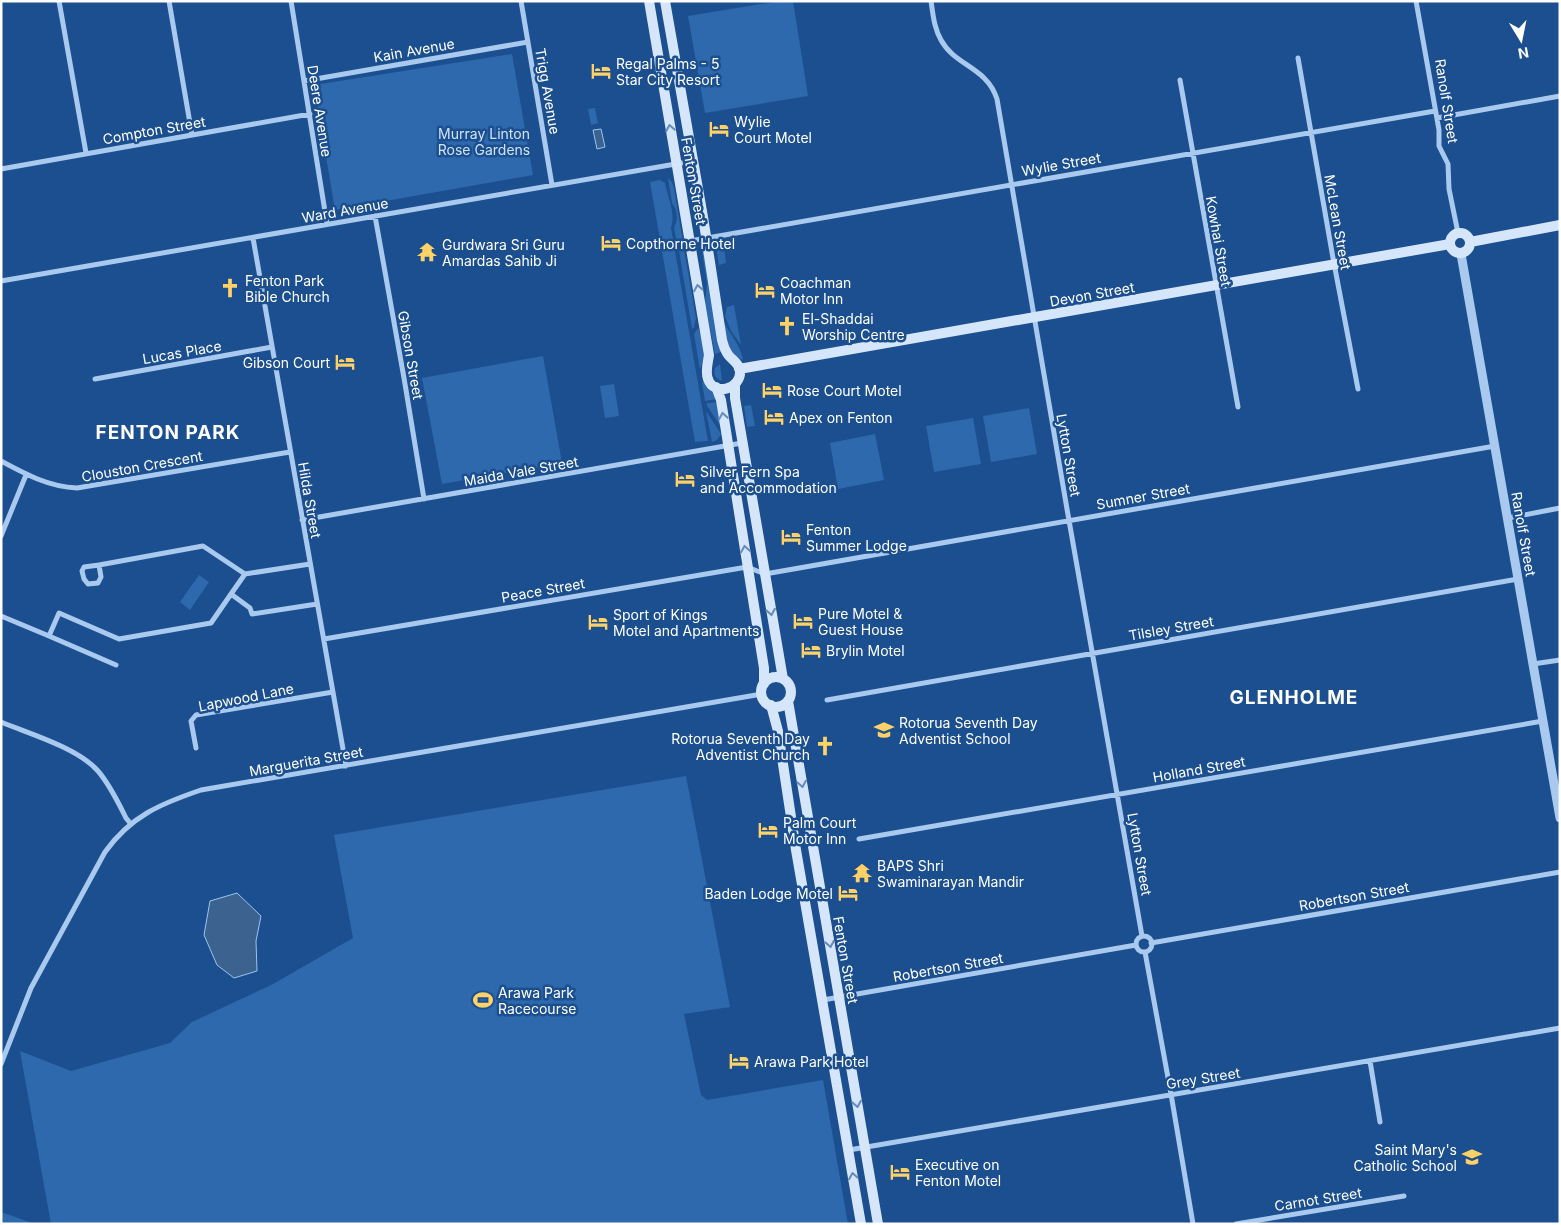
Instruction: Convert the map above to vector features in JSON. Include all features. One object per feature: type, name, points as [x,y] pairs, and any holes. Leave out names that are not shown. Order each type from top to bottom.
[{"type":"main road","name":"Fenton Street","points":[[649,1],[709,355],[708,366]]},
{"type":"main road","name":"Fenton Street","points":[[665,1],[722,340],[726,352],[732,358]]},
{"type":"main road","points":[[1470,242],[1560,226]]},
{"type":"main road","points":[[1458,233],[1468,236],[1470,242],[1467,251],[1461,254],[1454,251],[1450,244],[1452,236],[1458,233]]},
{"type":"main road","name":"Devon Street","points":[[739,369],[1216,287],[1450,244]]},
{"type":"main road","points":[[771,706],[779,706],[788,701],[791,691],[790,686],[783,678],[735,398],[735,384],[739,377],[739,369],[732,358],[720,356],[712,360],[706,373],[708,379],[716,388],[720,400],[764,668],[763,689],[765,701],[771,706],[778,731],[796,850],[861,1224]]},
{"type":"main road","points":[[716,388],[724,389],[735,384]]},
{"type":"main road","points":[[763,689],[773,678],[783,678]]},
{"type":"main road","name":"Fenton Street","points":[[788,701],[878,1224]]},
{"type":"main road","points":[[796,850],[813,847]]},
{"type":"street","points":[[59,1],[86,153]]},
{"type":"street","points":[[169,1],[192,135]]},
{"type":"street","name":"Deere Avenue","points":[[291,1],[327,224]]},
{"type":"street","name":"Trigg Avenue","points":[[521,1],[552,185]]},
{"type":"street","name":"Lytton Street","points":[[931,1],[935,25],[941,41],[952,54],[986,78],[995,92],[1142,936]]},
{"type":"street","name":"Ranolf Street","points":[[1416,1],[1439,130],[1439,146],[1448,164],[1448,189],[1458,233]]},
{"type":"street","name":"Kain Avenue","points":[[304,81],[528,42]]},
{"type":"street","name":"McLean Street","points":[[1298,58],[1334,266],[1358,389]]},
{"type":"street","name":"Kowhai Street","points":[[1180,80],[1238,407]]},
{"type":"street","points":[[1437,118],[1560,96]]},
{"type":"street","name":"Wylie Street","points":[[690,241],[1435,111]]},
{"type":"street","name":"Compton Street","points":[[1,169],[310,114]]},
{"type":"street","name":"Ward Avenue","points":[[1,281],[693,161]]},
{"type":"street","name":"Gibson Street","points":[[375,216],[424,499]]},
{"type":"street","name":"Hilda Street","points":[[254,238],[346,766]]},
{"type":"street","name":"Ranolf Street","points":[[1461,254],[1560,818]]},
{"type":"street","name":"Lucas Place","points":[[95,379],[272,347]]},
{"type":"street","name":"Maida Vale Street","points":[[302,520],[743,443]]},
{"type":"street","name":"Sumner Street","points":[[765,574],[1495,446]]},
{"type":"street","name":"Clouston Crescent","points":[[1,461],[26,475],[62,488],[77,488],[290,452]]},
{"type":"street","points":[[1,536],[26,475]]},
{"type":"street","points":[[1508,518],[1560,508]]},
{"type":"street","points":[[99,564],[204,546],[245,574],[310,564]]},
{"type":"street","points":[[747,567],[765,574]]},
{"type":"street","name":"Peace Street","points":[[324,640],[747,567]]},
{"type":"street","points":[[49,636],[59,613],[118,639],[211,623],[245,574]]},
{"type":"street","name":"Tilsley Street","points":[[827,700],[1518,579]]},
{"type":"street","points":[[230,594],[250,608],[252,614],[317,604]]},
{"type":"street","points":[[1,616],[116,665]]},
{"type":"street","points":[[1533,664],[1560,660]]},
{"type":"street","name":"Marguerita Street","points":[[1,1064],[31,988],[105,852],[116,836],[130,823],[149,811],[201,790],[346,766],[763,689]]},
{"type":"street","name":"Lapwood Lane","points":[[196,748],[191,724],[196,715],[333,692]]},
{"type":"street","name":"Holland Street","points":[[859,839],[1543,721]]},
{"type":"street","points":[[1,722],[72,751],[84,759],[97,770],[108,784],[130,823]]},
{"type":"street","name":"Robertson Street","points":[[1151,942],[1560,872]]},
{"type":"street","points":[[1142,936],[1149,938],[1151,942],[1151,947],[1145,952],[1138,950],[1136,945],[1138,938],[1142,936]]},
{"type":"street","name":"Robertson Street","points":[[822,1000],[1136,945]]},
{"type":"street","points":[[1145,952],[1193,1224]]},
{"type":"street","name":"Grey Street","points":[[849,1150],[1560,1028]]},
{"type":"street","points":[[1370,1061],[1380,1122]]},
{"type":"street","name":"Carnot Street","points":[[1236,1224],[1404,1196]]},
{"type":"green space","points":[[780,1],[793,1],[808,96],[705,113],[688,16]]},
{"type":"green space","name":"Murray Linton Rose Gardens","points":[[512,54],[533,175],[335,210],[314,85]]},
{"type":"green space","points":[[595,108],[598,123],[591,125],[588,109]]},
{"type":"green space","points":[[668,178],[674,188],[683,242],[677,243],[674,228],[677,219],[676,210],[672,203]]},
{"type":"green space","points":[[660,180],[665,183],[672,211],[671,228],[708,441],[695,442],[650,182]]},
{"type":"green space","points":[[723,239],[726,263],[719,265],[716,248]]},
{"type":"green space","points":[[683,244],[696,318],[694,328],[692,329],[678,245]]},
{"type":"green space","points":[[702,251],[704,252],[721,352],[715,354],[705,303],[707,284]]},
{"type":"green space","points":[[734,305],[741,345],[731,331],[725,316],[727,307]]},
{"type":"green space","points":[[723,320],[740,349],[743,360],[737,357],[730,349]]},
{"type":"green space","points":[[698,328],[706,351],[700,370],[694,334]]},
{"type":"green space","points":[[543,356],[562,463],[442,484],[422,378]]},
{"type":"green space","points":[[720,364],[722,381],[714,373],[715,368]]},
{"type":"green space","points":[[704,381],[717,399],[705,401],[702,382]]},
{"type":"green space","points":[[614,384],[619,416],[605,418],[600,386]]},
{"type":"green space","points":[[718,402],[722,428],[707,406],[707,403]]},
{"type":"green space","points":[[751,405],[755,426],[747,427],[744,406]]},
{"type":"green space","points":[[1029,408],[1037,454],[991,462],[983,416]]},
{"type":"green space","points":[[706,411],[721,434],[717,440],[712,442]]},
{"type":"green space","points":[[973,418],[981,464],[934,472],[926,426]]},
{"type":"green space","points":[[875,434],[884,480],[838,489],[830,443]]},
{"type":"green space","points":[[199,575],[209,582],[190,610],[180,602]]},
{"type":"green space","name":"Arawa Park Racecourse","points":[[686,776],[730,1007],[684,1014],[701,1095],[707,1100],[823,1080],[848,1224],[51,1224],[20,1051],[71,1071],[170,1043],[192,1022],[273,984],[353,938],[334,835]]},
{"type":"green space","points":[[1,1212],[35,1224],[1,1224]]},
{"type":"shaded area","points":[[601,129],[605,147],[597,149],[593,130]]},
{"type":"shaded area","points":[[237,893],[261,916],[256,941],[257,971],[234,978],[217,965],[204,935],[210,901]]},
{"type":"place","name":"Regal Palms - 5 Star City Resort","points":[[601,71]]},
{"type":"place","name":"Wylie Court Motel","points":[[719,129]]},
{"type":"place","name":"Copthorne Hotel","points":[[611,243]]},
{"type":"place","name":"Gurdwara Sri Guru Amardas Sahib Ji","points":[[427,252]]},
{"type":"place","name":"Fenton Park Bible Church","points":[[230,288]]},
{"type":"place","name":"Coachman Motor Inn","points":[[765,290]]},
{"type":"place","name":"El-Shaddai Worship Centre","points":[[787,326]]},
{"type":"place","name":"Gibson Court","points":[[345,362]]},
{"type":"place","name":"Rose Court Motel","points":[[772,390]]},
{"type":"place","name":"Apex on Fenton","points":[[774,417]]},
{"type":"place","name":"Silver Fern Spa and Accommodation","points":[[685,479]]},
{"type":"place","name":"Fenton Summer Lodge","points":[[791,537]]},
{"type":"place","name":"Pure Motel & Guest House","points":[[803,621]]},
{"type":"place","name":"Sport of Kings Motel and Apartments","points":[[598,622]]},
{"type":"place","name":"Brylin Motel","points":[[811,650]]},
{"type":"place","name":"Rotorua Seventh Day Adventist School","points":[[884,730]]},
{"type":"place","name":"Rotorua Seventh Day Adventist Church","points":[[825,746]]},
{"type":"place","name":"Palm Court Motor Inn","points":[[768,830]]},
{"type":"place","name":"BAPS Shri Swaminarayan Mandir","points":[[862,873]]},
{"type":"place","name":"Baden Lodge Motel","points":[[848,893]]},
{"type":"place","name":"Arawa Park Racecourse","points":[[483,1000]]},
{"type":"place","name":"Arawa Park Hotel","points":[[739,1061]]},
{"type":"place","name":"Saint Mary's Catholic School","points":[[1472,1157]]},
{"type":"place","name":"Executive on Fenton Motel","points":[[900,1172]]},
{"type":"district","name":"FENTON PARK","points":[[168,432]]},
{"type":"district","name":"GLENHOLME","points":[[1294,697]]}]
